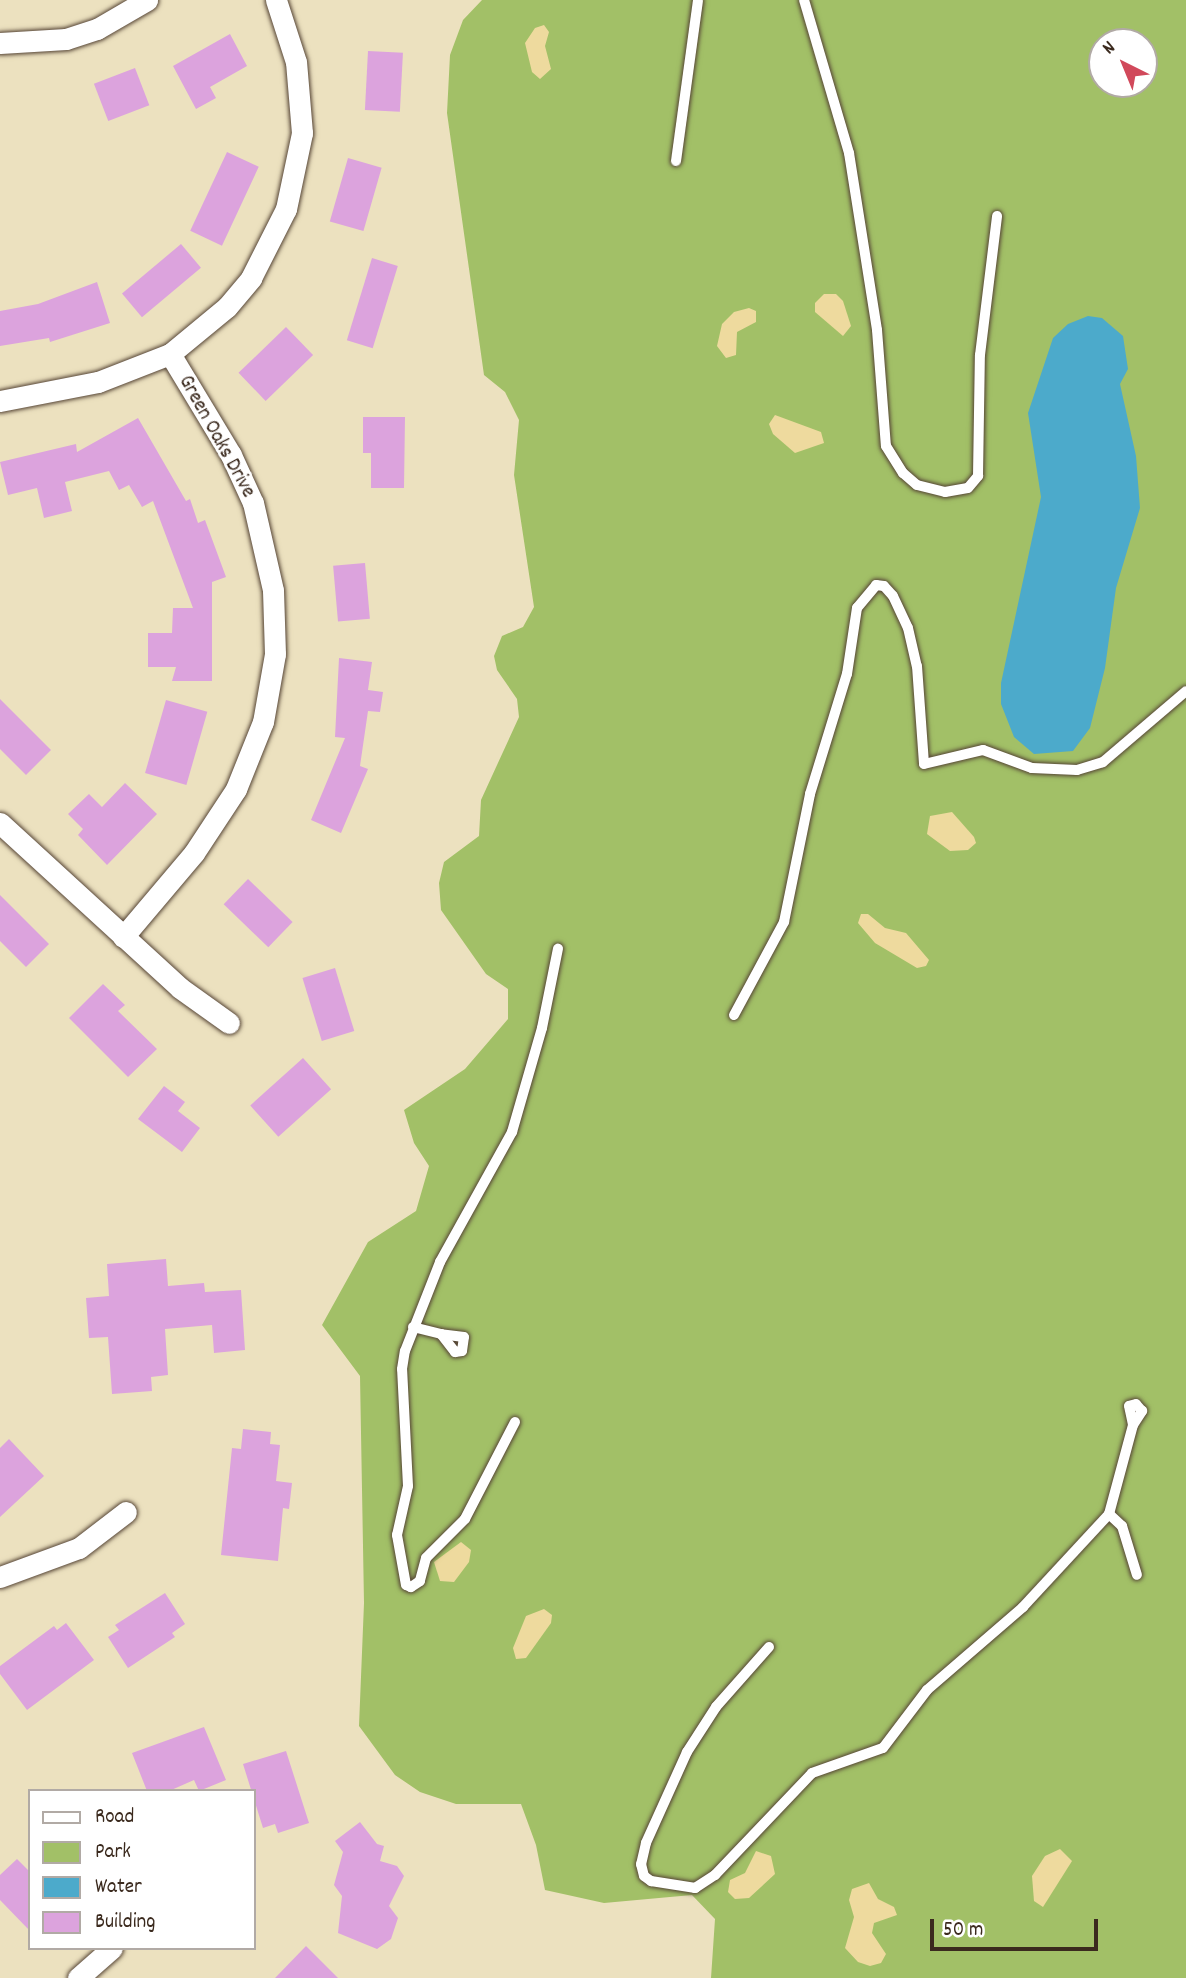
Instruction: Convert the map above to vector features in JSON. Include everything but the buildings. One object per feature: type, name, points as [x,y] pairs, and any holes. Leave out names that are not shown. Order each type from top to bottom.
[{"type":"street","points":[[0,43],[66,39],[97,29],[147,0]]},
{"type":"street","points":[[0,401],[98,382],[170,354],[227,307],[251,278],[286,209],[300,146],[302,97],[296,62],[276,0]]},
{"type":"street","name":"Green Oaks Drive","points":[[123,937],[194,853],[236,789],[263,722],[275,654],[273,590],[253,503],[231,455],[170,354]]},
{"type":"street","points":[[0,823],[180,988],[229,1023]]},
{"type":"street","points":[[0,1577],[79,1548],[126,1512]]},
{"type":"street","points":[[78,1978],[109,1950]]},
{"type":"lane","points":[[676,160],[698,0]]},
{"type":"lane","points":[[804,0],[849,153],[877,330],[886,446],[903,473],[918,485],[945,492],[968,488],[978,477],[980,355],[997,216]]},
{"type":"lane","points":[[734,1015],[784,922],[810,794],[847,674],[857,608],[876,585],[884,586],[893,596],[908,628],[917,666],[924,764],[983,750],[1052,772],[1077,771],[1103,762],[1186,691]]},
{"type":"lane","points":[[515,1422],[485,1486],[465,1519],[426,1558],[420,1581],[411,1587],[405,1585],[397,1535],[408,1486],[402,1369],[413,1327],[440,1262],[512,1132],[542,1028],[558,948]]},
{"type":"lane","points":[[413,1327],[441,1334]]},
{"type":"lane","points":[[769,1647],[716,1707],[687,1752],[646,1843],[641,1864],[651,1881],[695,1888],[716,1875],[812,1773],[883,1748],[927,1690],[1023,1606],[1109,1514],[1133,1425]]},
{"type":"lane","points":[[1109,1514],[1122,1526],[1138,1575]]},
{"type":"green space","points":[[482,0],[1186,0],[1186,1978],[711,1978],[715,1919],[692,1895],[604,1903],[545,1890],[536,1845],[521,1804],[456,1804],[420,1792],[395,1775],[359,1726],[364,1603],[360,1376],[322,1325],[368,1242],[416,1211],[429,1166],[414,1143],[404,1110],[465,1069],[508,1019],[508,989],[486,974],[441,910],[439,883],[444,862],[479,836],[481,800],[519,717],[517,699],[497,670],[494,656],[502,636],[523,627],[534,607],[514,475],[519,420],[505,392],[484,375],[447,113],[450,55],[463,20]]},
{"type":"sand","points":[[544,25],[549,32],[545,46],[551,69],[540,79],[532,72],[525,43],[535,28]]},
{"type":"sand","points":[[824,294],[836,294],[843,301],[851,326],[843,336],[815,312],[815,303]]},
{"type":"sand","points":[[749,308],[756,311],[756,322],[737,332],[736,355],[726,358],[717,346],[722,324],[734,312]]},
{"type":"sand","points":[[775,415],[821,432],[824,443],[795,453],[773,434],[769,424]]},
{"type":"sand","points":[[952,812],[974,837],[976,843],[968,850],[950,851],[927,834],[930,816]]},
{"type":"sand","points":[[861,914],[868,914],[885,928],[906,933],[929,960],[926,966],[917,968],[875,943],[858,923]]},
{"type":"sand","points":[[461,1542],[471,1550],[469,1562],[454,1582],[440,1581],[434,1562]]},
{"type":"sand","points":[[544,1609],[552,1615],[551,1623],[526,1658],[516,1659],[513,1648],[526,1616]]},
{"type":"sand","points":[[1060,1849],[1072,1861],[1043,1907],[1034,1901],[1032,1876],[1045,1856]]},
{"type":"sand","points":[[756,1851],[771,1856],[775,1874],[749,1898],[735,1899],[728,1892],[730,1880],[745,1873]]},
{"type":"sand","points":[[869,1883],[878,1899],[894,1907],[897,1915],[874,1923],[872,1933],[886,1954],[881,1963],[870,1966],[858,1962],[845,1948],[854,1917],[849,1900],[852,1889]]},
{"type":"water","points":[[1088,316],[1102,318],[1123,336],[1128,369],[1120,384],[1136,456],[1140,508],[1116,588],[1105,668],[1090,728],[1073,751],[1034,754],[1014,737],[1001,704],[1001,683],[1041,497],[1028,413],[1053,338],[1068,324]]}]
